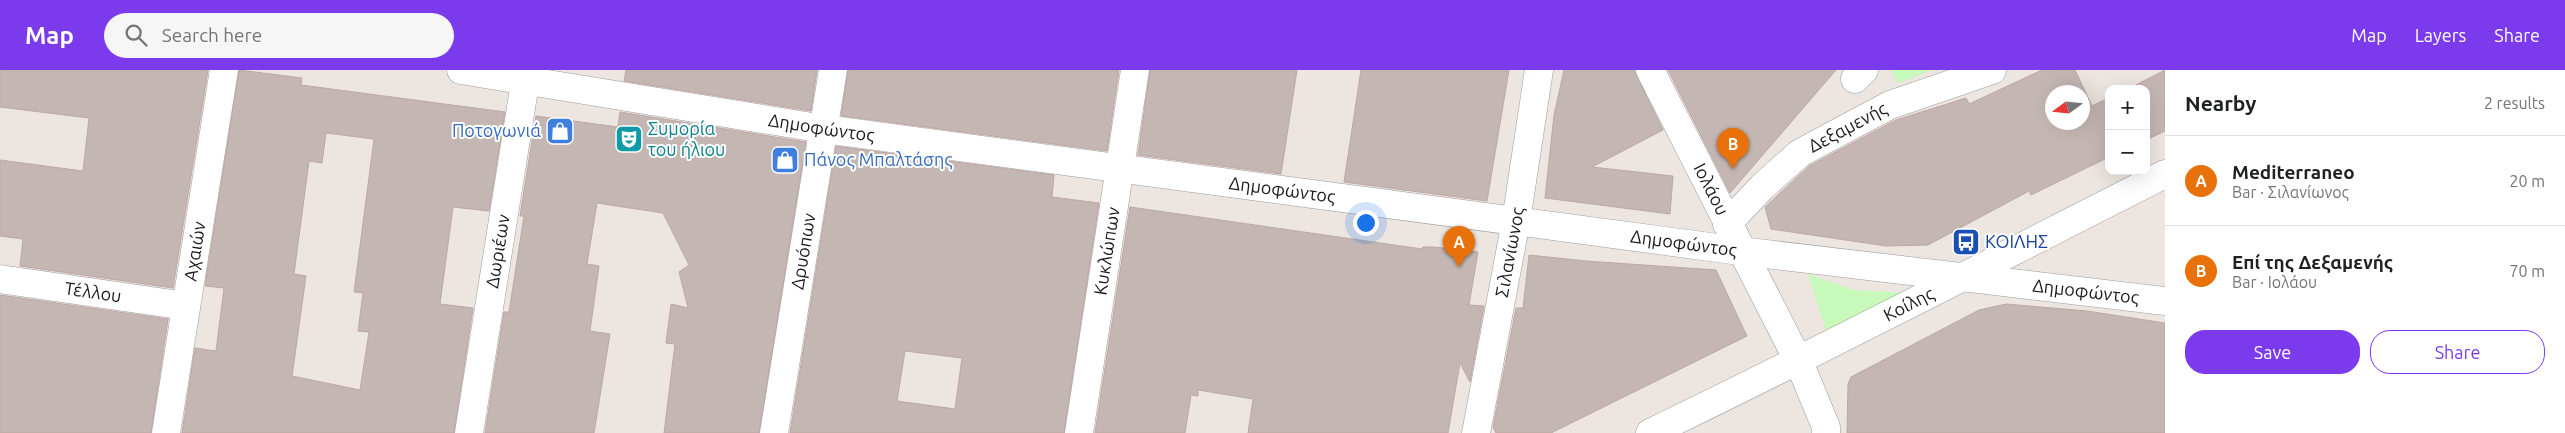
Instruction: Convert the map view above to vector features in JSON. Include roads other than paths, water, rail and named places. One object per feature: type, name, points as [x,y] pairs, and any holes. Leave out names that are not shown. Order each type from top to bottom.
[{"type":"street","name":"Αχαιών","points":[[166,433],[224,70]]},
{"type":"street","name":"Δημοφώντος","points":[[461,70],[526,75],[824,129],[1740,251],[2165,300]]},
{"type":"street","name":"Δρυόπων","points":[[774,433],[834,70]]},
{"type":"street","name":"Κυκλώπων","points":[[1079,433],[1135,70]]},
{"type":"street","name":"Σιλανίωνος","points":[[1476,433],[1516,221],[1539,70]]},
{"type":"street","name":"Ιολάου","points":[[1650,70],[1740,251],[1799,362],[1826,427],[1826,433]]},
{"type":"street","name":"Δεξαμενής","points":[[1727,224],[1762,187],[1800,153],[1890,105],[1992,70]]},
{"type":"street","name":"Δωριέων","points":[[469,433],[526,75]]},
{"type":"street","name":"Κοίλης","points":[[1650,433],[1799,362],[1963,276],[2165,174]]},
{"type":"street","name":"Τέλλου","points":[[0,279],[186,306]]},
{"type":"place","name":"Ποτογωνιά","points":[[560,131]]},
{"type":"place","name":"Συμορία του ήλιου","points":[[629,139]]},
{"type":"place","name":"Πάνος Μπαλτάσης","points":[[785,160]]},
{"type":"place","name":"Επί της Δεξαμενής","points":[[1733,169]]},
{"type":"place","name":"ΚΟΙΛΗΣ","points":[[1966,242]]},
{"type":"place","name":"Mediterraneo","points":[[1459,267]]}]
